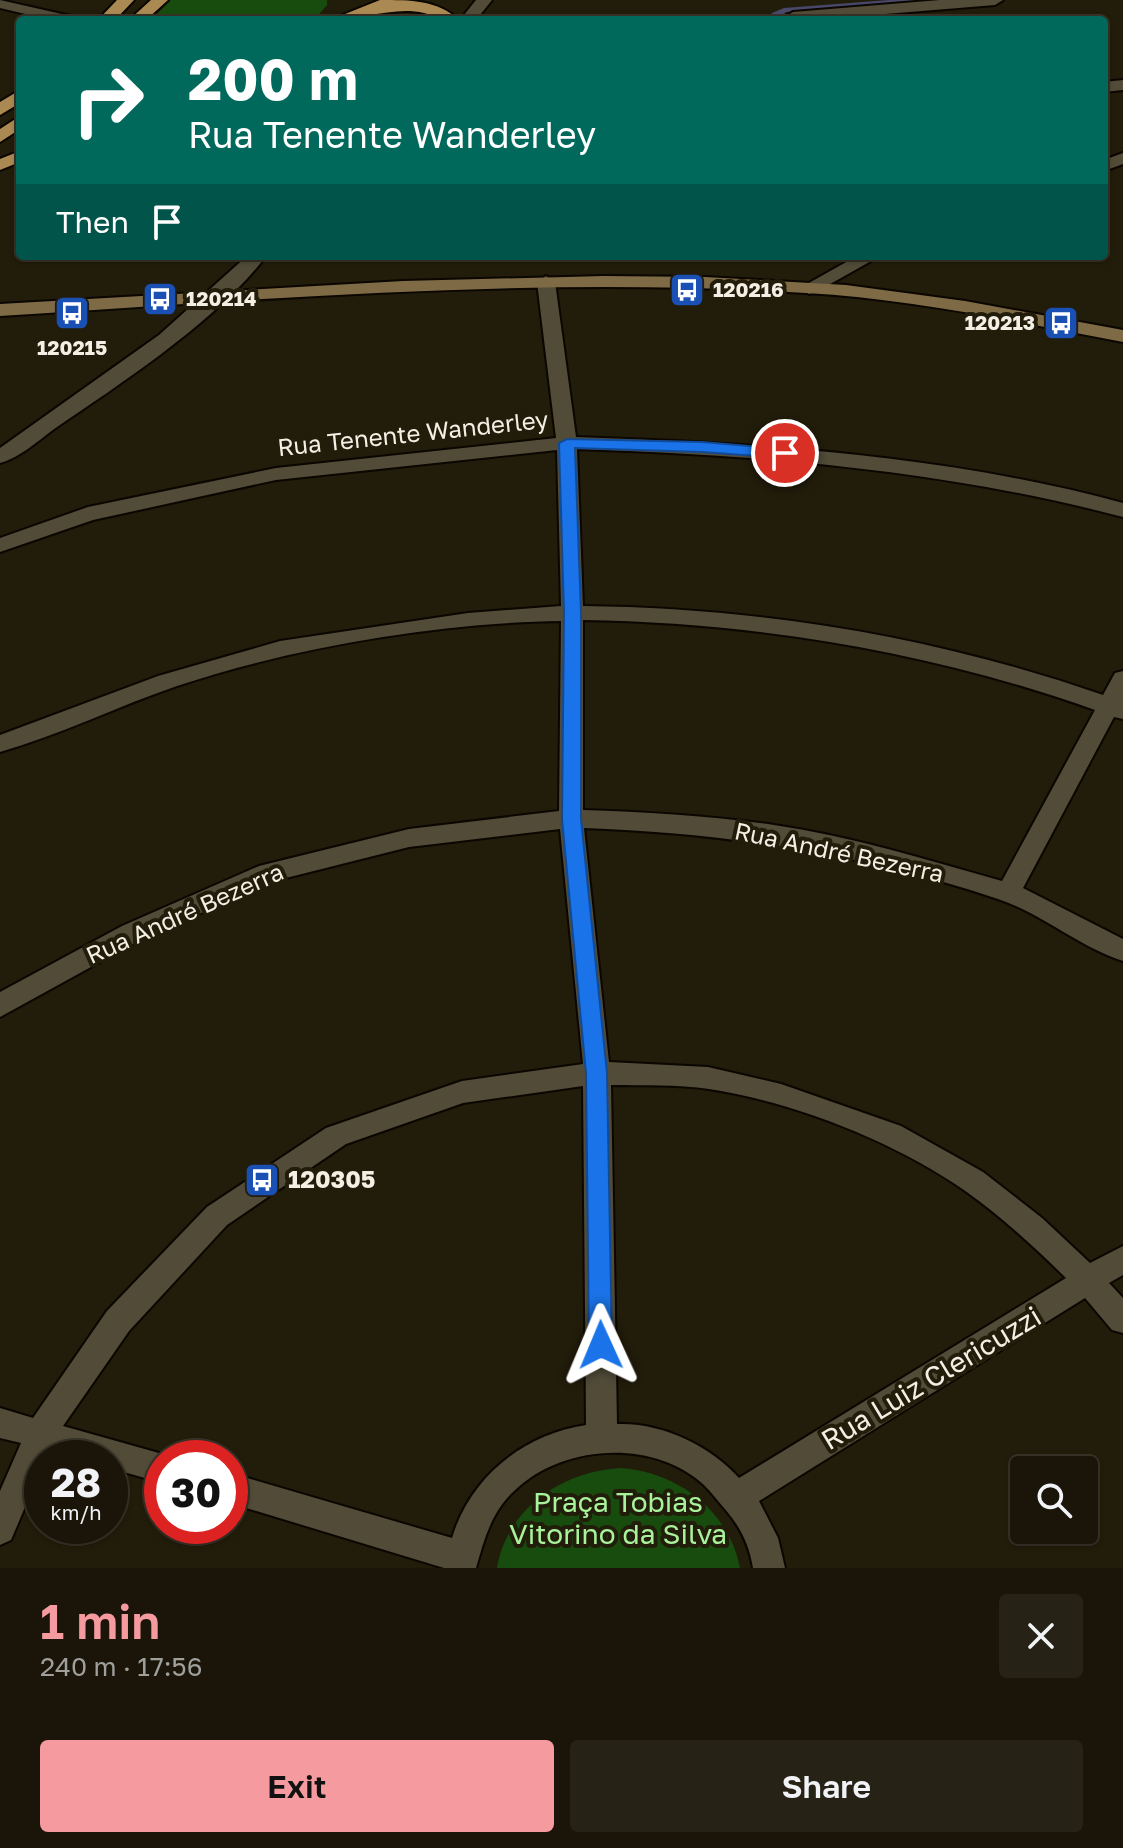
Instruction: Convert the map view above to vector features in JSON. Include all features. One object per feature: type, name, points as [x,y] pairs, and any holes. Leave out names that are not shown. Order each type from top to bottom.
[{"type":"main road","points":[[110,16],[126,0]]},
{"type":"main road","points":[[142,16],[160,0]]},
{"type":"main road","points":[[350,16],[397,0],[437,8],[446,16]]},
{"type":"main road","points":[[329,16],[338,2]]},
{"type":"main road","points":[[0,137],[16,124]]},
{"type":"street","points":[[471,16],[484,0]]},
{"type":"street","points":[[792,11],[995,0]]},
{"type":"street","points":[[0,3],[54,16]]},
{"type":"street","points":[[0,457],[147,357],[217,297],[253,260]]},
{"type":"street","points":[[809,288],[863,260]]},
{"type":"street","points":[[546,282],[567,443],[572,613],[571,819],[597,1073],[602,1436]]},
{"type":"street","points":[[0,310],[546,282],[674,282],[809,288],[971,307],[1123,336]]},
{"type":"street","name":"Rua Tenente Wanderley","points":[[0,545],[88,514],[276,474],[506,447],[567,443],[702,447],[888,464],[1026,487],[1123,510]]},
{"type":"street","points":[[0,744],[114,697],[270,651],[417,626],[572,613],[734,620],[897,644],[1029,677],[1115,708]]},
{"type":"street","points":[[1008,892],[1115,708],[1123,679]]},
{"type":"street","name":"Rua André Bezerra","points":[[0,1006],[28,987],[131,933],[268,873],[409,838],[571,819],[665,822],[776,834],[899,862],[1008,892],[1123,951]]},
{"type":"street","points":[[0,1529],[41,1432],[118,1321],[217,1216],[336,1136],[462,1092],[597,1073],[708,1078],[781,1095],[891,1134],[973,1181],[1032,1227],[1090,1282],[1123,1320]]},
{"type":"street","name":"Rua Luiz Clericuzzi","points":[[738,1496],[1123,1259]]},
{"type":"street","points":[[0,1423],[144,1463]]},
{"type":"street","points":[[248,1494],[461,1562],[472,1524],[489,1496],[512,1472],[539,1453],[569,1441],[602,1436],[632,1437],[662,1444],[703,1465],[738,1496],[757,1526],[769,1568]]},
{"type":"green space","points":[[171,0],[327,0],[327,5],[317,16],[155,16]]},
{"type":"green space","name":"Praça Tobias Vitorino da Silva","points":[[621,1468],[662,1477],[697,1498],[725,1528],[740,1568],[497,1568],[512,1527],[541,1497],[579,1476]]},
{"type":"waterway","points":[[774,16],[784,10],[920,0]]},
{"type":"place","name":"120216","points":[[687,290]]},
{"type":"place","name":"120214","points":[[160,299]]},
{"type":"place","name":"120215","points":[[72,313]]},
{"type":"place","name":"120213","points":[[1061,323]]},
{"type":"place","name":"120305","points":[[262,1180]]},
{"type":"route","points":[[601,1345],[597,1073],[571,819],[572,613],[567,443],[785,453]]}]
